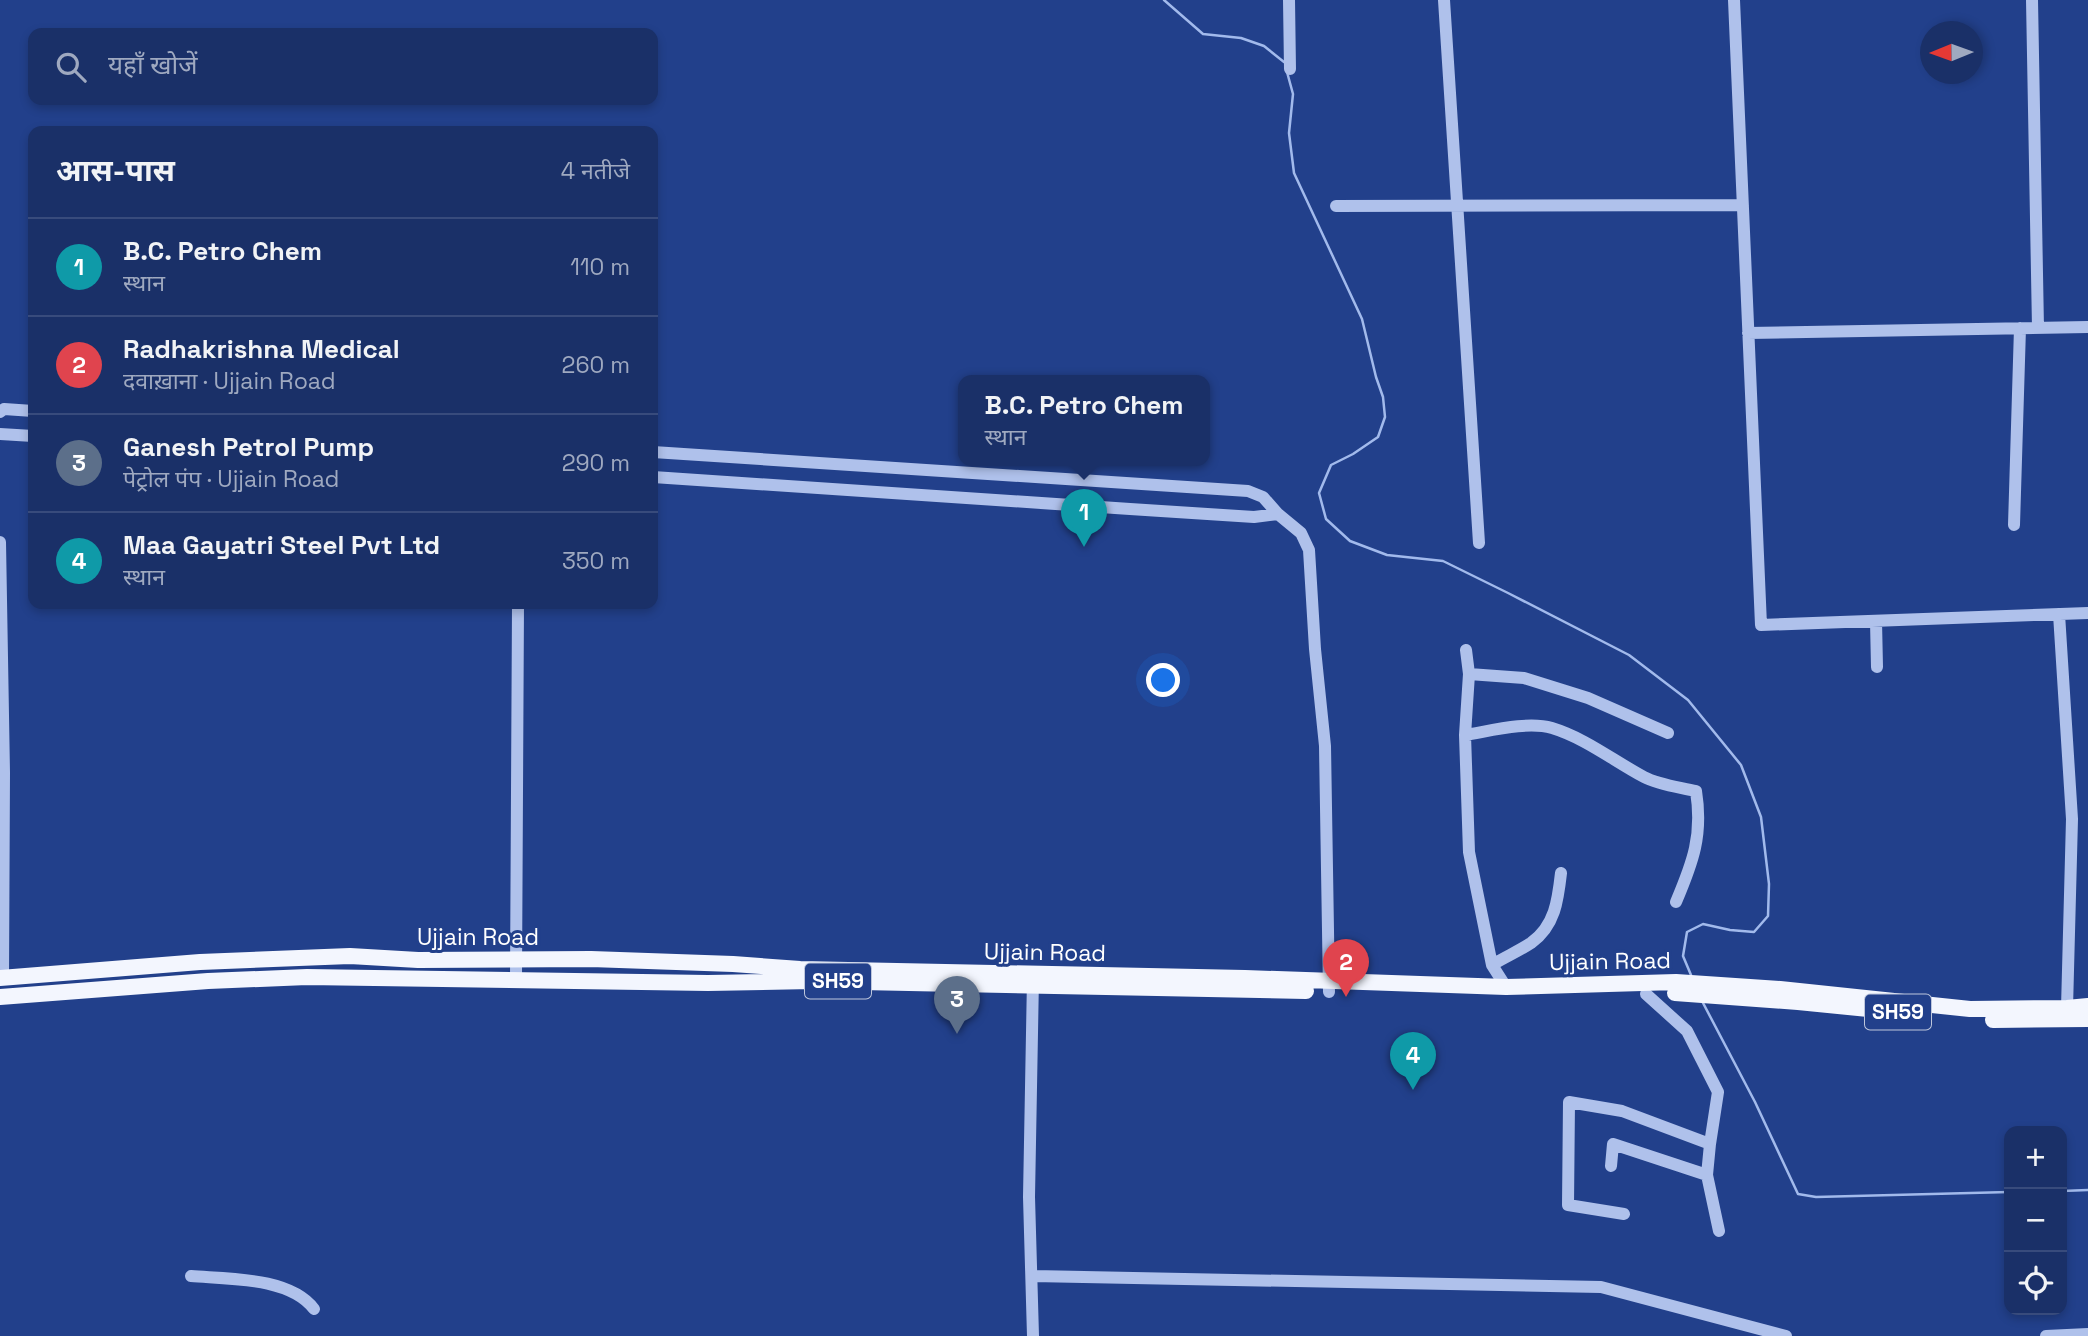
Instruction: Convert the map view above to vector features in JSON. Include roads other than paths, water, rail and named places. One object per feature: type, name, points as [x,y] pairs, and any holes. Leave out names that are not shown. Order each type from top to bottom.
[{"type":"main road","name":"Ujjain Road","points":[[2,977],[294,957],[350,956],[418,960],[591,959],[1033,980],[1531,995],[1646,993],[1677,988]]},
{"type":"main road","name":"Ujjain Road","points":[[0,997],[208,981],[307,977],[708,983],[1033,980]]},
{"type":"main road","name":"Ujjain Road","points":[[1329,987],[1805,991],[1970,1009],[2069,1014],[2088,1019]]},
{"type":"main road","name":"Ujjain Road","points":[[2069,1014],[2088,1006]]},
{"type":"street","points":[[1289,0],[1290,69]]},
{"type":"street","points":[[1444,0],[1479,543]]},
{"type":"street","points":[[1734,0],[1761,625],[2088,612]]},
{"type":"street","points":[[2032,0],[2038,328]]},
{"type":"street","points":[[1336,206],[1743,205]]},
{"type":"street","points":[[1748,332],[2088,327]]},
{"type":"street","points":[[2014,525],[2020,328]]},
{"type":"street","points":[[0,412],[4,409],[28,411]]},
{"type":"street","points":[[0,434],[28,436]]},
{"type":"street","points":[[658,452],[1248,491],[1263,497],[1301,533],[1309,550],[1325,747],[1329,987]]},
{"type":"street","points":[[658,477],[1254,517],[1278,514]]},
{"type":"street","points":[[0,542],[4,760],[2,977]]},
{"type":"street","points":[[516,979],[518,609]]},
{"type":"street","points":[[2059,614],[2072,819],[2069,1014]]},
{"type":"street","points":[[1876,621],[1877,667]]},
{"type":"street","points":[[1466,650],[1469,674],[1465,735],[1469,852],[1492,965],[1506,987]]},
{"type":"street","points":[[1469,674],[1524,678],[1588,698],[1668,733]]},
{"type":"street","points":[[1465,735],[1520,727],[1550,728],[1622,762],[1645,778],[1696,791],[1699,807],[1698,833],[1692,863],[1676,902]]},
{"type":"street","points":[[1492,965],[1532,942],[1549,926],[1556,909],[1562,873]]},
{"type":"street","points":[[1033,980],[1029,1197],[1033,1336]]},
{"type":"street","points":[[1646,993],[1688,1031],[1718,1092],[1707,1175],[1719,1231]]},
{"type":"street","points":[[1624,1214],[1568,1205],[1569,1102],[1622,1111],[1710,1143]]},
{"type":"street","points":[[1611,1166],[1613,1144],[1707,1175]]},
{"type":"street","points":[[191,1276],[265,1283],[306,1298],[314,1309]]},
{"type":"street","points":[[1033,1276],[1601,1287],[1786,1336]]},
{"type":"street","points":[[2049,1336],[2088,1334]]},
{"type":"waterway","points":[[1164,0],[1203,34],[1241,38],[1264,46],[1284,62]]},
{"type":"waterway","points":[[1287,72],[1293,94],[1289,133],[1294,173],[1362,319],[1383,397],[1385,417],[1378,437],[1331,465],[1319,493],[1326,519],[1350,541],[1387,555],[1443,561],[1629,655],[1688,700],[1741,765],[1761,817],[1769,884],[1768,916],[1754,932],[1703,924],[1687,932],[1683,956],[1691,975]]},
{"type":"waterway","points":[[1702,1001],[1755,1102],[1798,1194],[1816,1197],[2004,1192]]},
{"type":"waterway","points":[[2067,1191],[2088,1190]]},
{"type":"place","name":"B.C. Petro Chem","points":[[1084,547]]},
{"type":"place","name":"Radhakrishna Medical","points":[[1346,997]]},
{"type":"place","name":"Ganesh Petrol Pump","points":[[957,1034]]},
{"type":"place","name":"Maa Gayatri Steel Pvt Ltd","points":[[1413,1090]]}]
